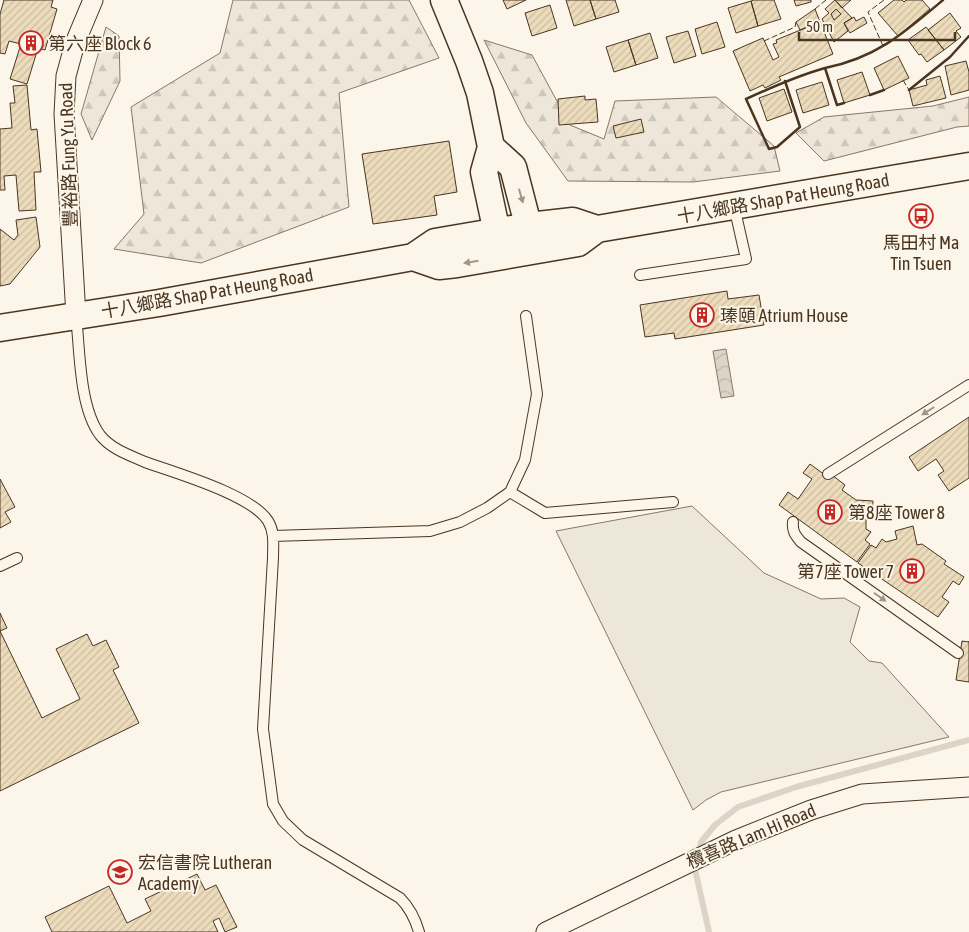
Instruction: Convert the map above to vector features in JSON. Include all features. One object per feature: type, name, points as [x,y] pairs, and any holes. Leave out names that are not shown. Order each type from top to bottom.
[{"type":"main road","points":[[444,0],[480,93],[492,147],[484,172],[502,256]]},
{"type":"main road","points":[[492,147],[513,167],[532,239]]},
{"type":"main road","name":"十八鄉路 Shap Pat Heung Road","points":[[413,257],[439,266],[502,256],[532,239],[573,221],[597,229],[969,166]]},
{"type":"main road","name":"十八鄉路 Shap Pat Heung Road","points":[[0,328],[159,303],[413,257],[435,242],[496,231],[532,239]]},
{"type":"street","name":"豐裕路 Fung Yu Road","points":[[76,316],[64,114],[66,76],[75,43],[93,0]]},
{"type":"street","name":"欖喜路 Lam Hi Road","points":[[546,932],[736,840],[811,810],[862,794],[969,787]]},
{"type":"lane","points":[[640,275],[746,259],[734,206]]},
{"type":"lane","points":[[76,316],[84,392],[88,411],[100,435],[112,446],[129,455],[236,496],[259,511],[268,522],[273,536],[273,568],[263,729],[274,804],[283,821],[304,840],[400,898],[415,916],[419,932]]},
{"type":"lane","points":[[273,536],[430,531],[460,522],[487,508],[510,492],[525,460],[537,394],[526,316]]},
{"type":"lane","points":[[828,474],[969,385]]},
{"type":"lane","points":[[510,492],[545,513],[673,502]]},
{"type":"lane","points":[[793,522],[795,535],[801,542],[958,653]]},
{"type":"lane","points":[[0,566],[17,558]]},
{"type":"green space","points":[[233,0],[409,0],[439,58],[339,93],[349,207],[201,263],[114,249],[144,214],[131,107],[220,53]]},
{"type":"green space","points":[[106,27],[119,36],[120,81],[92,140],[81,114]]},
{"type":"green space","points":[[484,40],[532,55],[570,125],[604,139],[615,101],[716,97],[774,146],[780,171],[693,182],[568,181],[526,123]]},
{"type":"green space","points":[[969,97],[969,126],[957,127],[824,161],[796,133],[824,117],[933,106]]},
{"type":"shaded area","points":[[692,506],[764,573],[821,599],[844,598],[860,607],[850,642],[869,661],[882,663],[949,737],[721,792],[693,810],[556,531]]},
{"type":"water","points":[[726,349],[734,396],[721,398],[713,351]]},
{"type":"building","name":"第六座 Block 6","points":[[4,0],[53,0],[51,7],[57,9],[45,50],[38,48],[27,84],[10,79],[21,44],[9,41],[5,54],[0,53],[0,14]]},
{"type":"building","points":[[503,0],[526,0],[507,9]]},
{"type":"building","points":[[566,0],[590,0],[596,19],[574,26]]},
{"type":"building","points":[[590,0],[615,0],[619,12],[596,19]]},
{"type":"building","points":[[774,0],[781,19],[758,26],[751,1]]},
{"type":"building","points":[[794,0],[811,0],[811,2],[796,6]]},
{"type":"building","points":[[835,0],[851,0],[842,8]]},
{"type":"building","points":[[835,0],[852,18],[844,23],[848,31],[834,42],[822,19],[829,13],[825,9]]},
{"type":"building","points":[[894,0],[902,0],[904,2],[906,0],[922,0],[930,9],[898,36],[878,13]]},
{"type":"building","points":[[751,1],[758,26],[736,33],[728,8]]},
{"type":"building","points":[[550,5],[557,28],[532,36],[525,13]]},
{"type":"building","points":[[815,9],[820,22],[800,30],[796,22]]},
{"type":"building","points":[[836,9],[841,14],[834,20],[831,14]]},
{"type":"building","points":[[950,13],[961,28],[956,31],[961,37],[944,50],[928,30]]},
{"type":"building","points":[[854,17],[856,21],[864,17],[867,23],[850,33],[844,23]]},
{"type":"building","points":[[717,22],[725,47],[702,54],[695,29]]},
{"type":"building","points":[[820,22],[833,54],[779,77],[781,80],[765,88],[763,85],[750,91],[733,51],[763,38],[773,60],[779,57],[773,44],[777,43],[776,40]]},
{"type":"building","points":[[926,27],[944,50],[927,62],[908,40]]},
{"type":"building","points":[[688,31],[696,56],[674,63],[666,37]]},
{"type":"building","points":[[650,33],[658,58],[636,65],[628,40]]},
{"type":"building","points":[[628,40],[636,65],[614,72],[606,47]]},
{"type":"building","points":[[898,56],[909,78],[884,90],[874,68]]},
{"type":"building","points":[[966,61],[969,72],[969,90],[951,95],[945,66]]},
{"type":"building","points":[[862,72],[870,95],[844,103],[837,80]]},
{"type":"building","points":[[940,76],[946,98],[913,106],[909,90],[927,85],[926,80]]},
{"type":"building","points":[[822,82],[829,105],[803,113],[796,90]]},
{"type":"building","points":[[27,85],[31,130],[37,129],[41,172],[34,172],[36,210],[19,211],[16,175],[4,176],[5,190],[0,190],[0,129],[12,128],[10,103],[15,103],[13,86]]},
{"type":"building","points":[[784,89],[792,112],[767,121],[759,98]]},
{"type":"building","points":[[585,96],[585,100],[596,99],[598,122],[559,125],[558,99]]},
{"type":"building","points":[[641,119],[644,132],[616,138],[613,126]]},
{"type":"building","points":[[449,141],[457,192],[434,196],[437,215],[373,224],[362,154]]},
{"type":"building","points":[[36,217],[40,247],[10,284],[0,286],[0,229],[14,240],[18,235],[16,220]]},
{"type":"building","name":"瑧頤 Atrium House","points":[[727,291],[728,299],[759,295],[764,325],[675,339],[674,333],[645,337],[640,305]]},
{"type":"building","points":[[969,417],[969,478],[949,491],[938,475],[944,471],[936,459],[918,471],[909,457]]},
{"type":"building","name":"第8座 Tower 8","points":[[810,464],[829,478],[832,475],[845,485],[842,490],[856,500],[873,501],[872,519],[866,518],[866,529],[871,532],[865,540],[870,544],[857,562],[779,505],[788,492],[798,499],[812,479],[803,473]]},
{"type":"building","points":[[0,479],[15,507],[5,512],[11,522],[0,528]]},
{"type":"building","name":"第7座 Tower 7","points":[[913,526],[917,545],[922,544],[946,561],[944,564],[964,577],[959,585],[953,581],[942,597],[949,602],[938,617],[858,563],[871,545],[876,548],[882,539],[886,542],[897,539],[895,531]]},
{"type":"building","points":[[0,613],[7,628],[0,631]]},
{"type":"building","points":[[0,631],[42,718],[80,699],[56,649],[87,634],[93,646],[106,640],[119,667],[113,670],[139,723],[0,791]]},
{"type":"building","points":[[962,641],[969,642],[969,682],[956,680]]},
{"type":"building","points":[[197,874],[205,890],[216,885],[237,927],[225,932],[219,918],[213,921],[218,932],[52,932],[45,917],[109,886],[127,923],[151,911],[145,899]]},
{"type":"waterway","points":[[709,932],[695,869],[701,842],[715,825],[738,807],[796,787],[969,740]]},
{"type":"fence","points":[[815,9],[826,0]]},
{"type":"fence","points":[[883,46],[868,12],[884,0]]},
{"type":"fence","points":[[764,41],[795,27],[796,22]]},
{"type":"fence","points":[[903,80],[909,90]]},
{"type":"wall","points":[[844,103],[837,105],[825,68],[859,58],[888,43],[943,0]]},
{"type":"wall","points":[[909,90],[950,57],[969,36]]},
{"type":"wall","points":[[785,81],[800,127],[777,147],[769,149],[746,99],[785,82],[795,78],[825,68]]},
{"type":"wall","points":[[870,95],[884,90]]},
{"type":"place","name":"第六座 Block 6","points":[[31,43]]},
{"type":"place","name":"馬田村 Ma Tin Tsuen","points":[[921,216]]},
{"type":"place","name":"瑧頤 Atrium House","points":[[702,315]]},
{"type":"place","name":"第8座 Tower 8","points":[[830,512]]},
{"type":"place","name":"第7座 Tower 7","points":[[912,571]]},
{"type":"place","name":"宏信書院 Lutheran Academy","points":[[120,872]]}]
